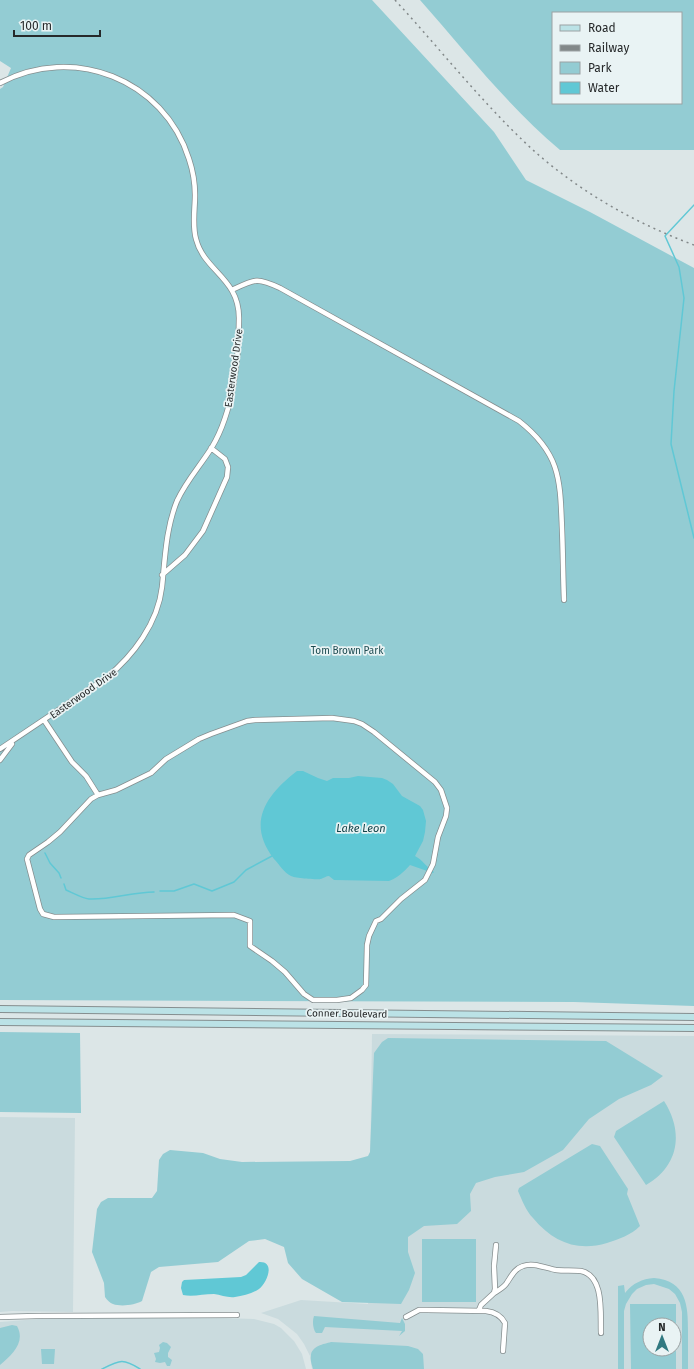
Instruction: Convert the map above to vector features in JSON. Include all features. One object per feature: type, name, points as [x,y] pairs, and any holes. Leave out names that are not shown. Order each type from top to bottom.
[{"type":"main road","name":"Conner Boulevard","points":[[0,1009],[694,1017]]},
{"type":"main road","points":[[229,1012],[229,1023]]},
{"type":"main road","name":"Conner Boulevard","points":[[0,1022],[694,1028]]},
{"type":"street","name":"Easterwood Drive","points":[[0,83],[8,78],[48,68],[72,67],[98,71],[134,87],[164,114],[174,126],[184,146],[193,172],[195,184],[194,223],[196,238],[202,252],[232,290],[236,299],[239,316],[235,367],[231,398],[226,418],[211,448],[184,487],[178,500],[168,529],[162,575],[162,588],[157,606],[144,635],[119,668],[14,741],[0,749]]},
{"type":"street","points":[[232,290],[256,280],[267,282],[280,288],[519,421],[535,434],[549,453],[554,464],[560,488],[564,600]]},
{"type":"street","points":[[162,575],[185,555],[203,531],[227,477],[228,467],[225,459],[211,448]]},
{"type":"street","points":[[332,718],[354,721],[362,724],[374,732],[435,782],[441,790],[447,808],[446,816],[438,837],[433,864],[429,874],[425,880],[381,919],[376,921],[369,936],[367,945],[366,985],[351,998],[312,1000],[304,994],[285,972],[250,946],[250,921],[234,915],[54,917],[44,914],[40,909],[27,859],[29,855],[60,832],[91,800],[98,795],[109,793],[151,773],[166,759],[198,739],[247,721],[332,718]]},
{"type":"street","points":[[44,720],[72,762],[86,776],[98,795]]},
{"type":"street","name":"Easterwood Drive","points":[[0,760],[14,741]]},
{"type":"street","points":[[494,1293],[496,1283],[494,1266],[496,1245]]},
{"type":"street","points":[[479,1310],[480,1306],[504,1286],[518,1269],[526,1265],[556,1270],[581,1271],[594,1279],[598,1289],[601,1333]]},
{"type":"street","points":[[406,1317],[419,1310],[479,1310],[493,1312],[503,1319],[505,1323],[503,1351]]},
{"type":"street","points":[[0,1318],[237,1314]]},
{"type":"shaded area","points":[[372,1034],[694,1036],[694,1369],[312,1369],[310,1356],[297,1334],[278,1319],[261,1313],[301,1300],[368,1304]]},
{"type":"shaded area","points":[[0,1117],[75,1118],[73,1312],[0,1312]]},
{"type":"shaded area","points":[[51,1318],[254,1319],[274,1324],[281,1328],[294,1341],[302,1354],[306,1369],[0,1369],[0,1322]]},
{"type":"green space","name":"Tom Brown Park","points":[[0,0],[372,0],[494,132],[526,180],[590,212],[694,268],[694,1006],[574,1002],[0,1000],[0,89],[3,87],[11,68],[0,61]]},
{"type":"green space","points":[[420,0],[694,0],[694,150],[560,150],[505,97]]},
{"type":"green space","points":[[0,1032],[80,1033],[81,1113],[0,1112]]},
{"type":"green space","points":[[388,1038],[606,1041],[663,1076],[651,1085],[619,1099],[589,1119],[563,1150],[524,1172],[495,1177],[476,1183],[470,1194],[471,1211],[457,1224],[424,1226],[408,1237],[408,1252],[415,1273],[409,1290],[401,1304],[342,1302],[302,1279],[288,1263],[284,1247],[265,1239],[249,1241],[218,1262],[159,1267],[151,1272],[142,1301],[136,1304],[113,1304],[105,1297],[104,1283],[92,1252],[97,1209],[101,1202],[108,1198],[152,1198],[157,1191],[159,1160],[163,1154],[170,1150],[203,1153],[220,1159],[242,1162],[350,1161],[368,1156],[370,1152],[374,1053],[382,1042]]},
{"type":"green space","points":[[664,1101],[674,1125],[676,1136],[675,1148],[666,1168],[646,1185],[614,1137],[616,1131]]},
{"type":"green space","points":[[592,1144],[600,1146],[628,1189],[627,1194],[640,1226],[629,1234],[607,1243],[586,1246],[566,1243],[549,1233],[528,1212],[518,1191],[519,1188]]},
{"type":"green space","points":[[422,1239],[476,1239],[476,1302],[422,1302]]},
{"type":"green space","points":[[654,1278],[665,1280],[679,1289],[683,1296],[686,1304],[688,1322],[688,1369],[682,1369],[682,1312],[680,1303],[675,1294],[669,1289],[654,1284],[646,1285],[637,1289],[626,1304],[624,1311],[624,1369],[618,1369],[618,1286],[624,1285],[625,1293],[638,1282]]},
{"type":"green space","points":[[630,1304],[676,1304],[676,1317],[642,1317],[642,1357],[676,1357],[676,1369],[631,1369]]},
{"type":"green space","points":[[314,1316],[400,1323],[402,1318],[405,1324],[405,1331],[399,1336],[402,1331],[325,1327],[322,1333],[316,1333],[313,1325]]},
{"type":"green space","points":[[12,1325],[17,1326],[20,1337],[19,1343],[9,1357],[0,1365],[0,1328]]},
{"type":"green space","points":[[163,1342],[167,1343],[171,1347],[168,1353],[168,1357],[172,1360],[170,1366],[167,1366],[165,1362],[155,1362],[156,1359],[154,1353],[159,1352],[159,1345]]},
{"type":"green space","points":[[331,1342],[408,1346],[418,1349],[423,1354],[424,1369],[313,1369],[311,1358],[313,1350],[318,1346]]},
{"type":"green space","points":[[41,1349],[55,1349],[54,1364],[42,1364]]},
{"type":"water","name":"Lake Leon","points":[[297,771],[303,771],[327,781],[333,778],[349,778],[358,776],[382,778],[393,784],[402,796],[420,806],[423,810],[426,821],[425,832],[423,841],[415,856],[434,872],[433,873],[410,865],[395,878],[389,881],[334,880],[329,876],[321,879],[311,879],[288,875],[274,859],[266,846],[261,833],[261,822],[263,810],[276,790]]},
{"type":"water","points":[[259,1262],[267,1265],[269,1269],[265,1282],[254,1292],[238,1297],[227,1297],[214,1294],[191,1296],[183,1295],[181,1288],[184,1280],[241,1277],[246,1275]]},
{"type":"waterway","points":[[694,205],[665,236],[679,267],[684,298],[674,391],[671,444],[694,538]]},
{"type":"waterway","points":[[45,853],[61,878]]},
{"type":"waterway","points":[[160,891],[174,891],[194,884],[212,891],[234,882],[246,870],[272,856]]},
{"type":"waterway","points":[[64,884],[66,890],[80,897],[89,899],[154,892]]},
{"type":"waterway","points":[[102,1369],[117,1362],[129,1363],[140,1369]]},
{"type":"railway","points":[[395,0],[497,114],[533,150],[551,165],[589,193],[609,205],[651,227],[694,245]]}]
